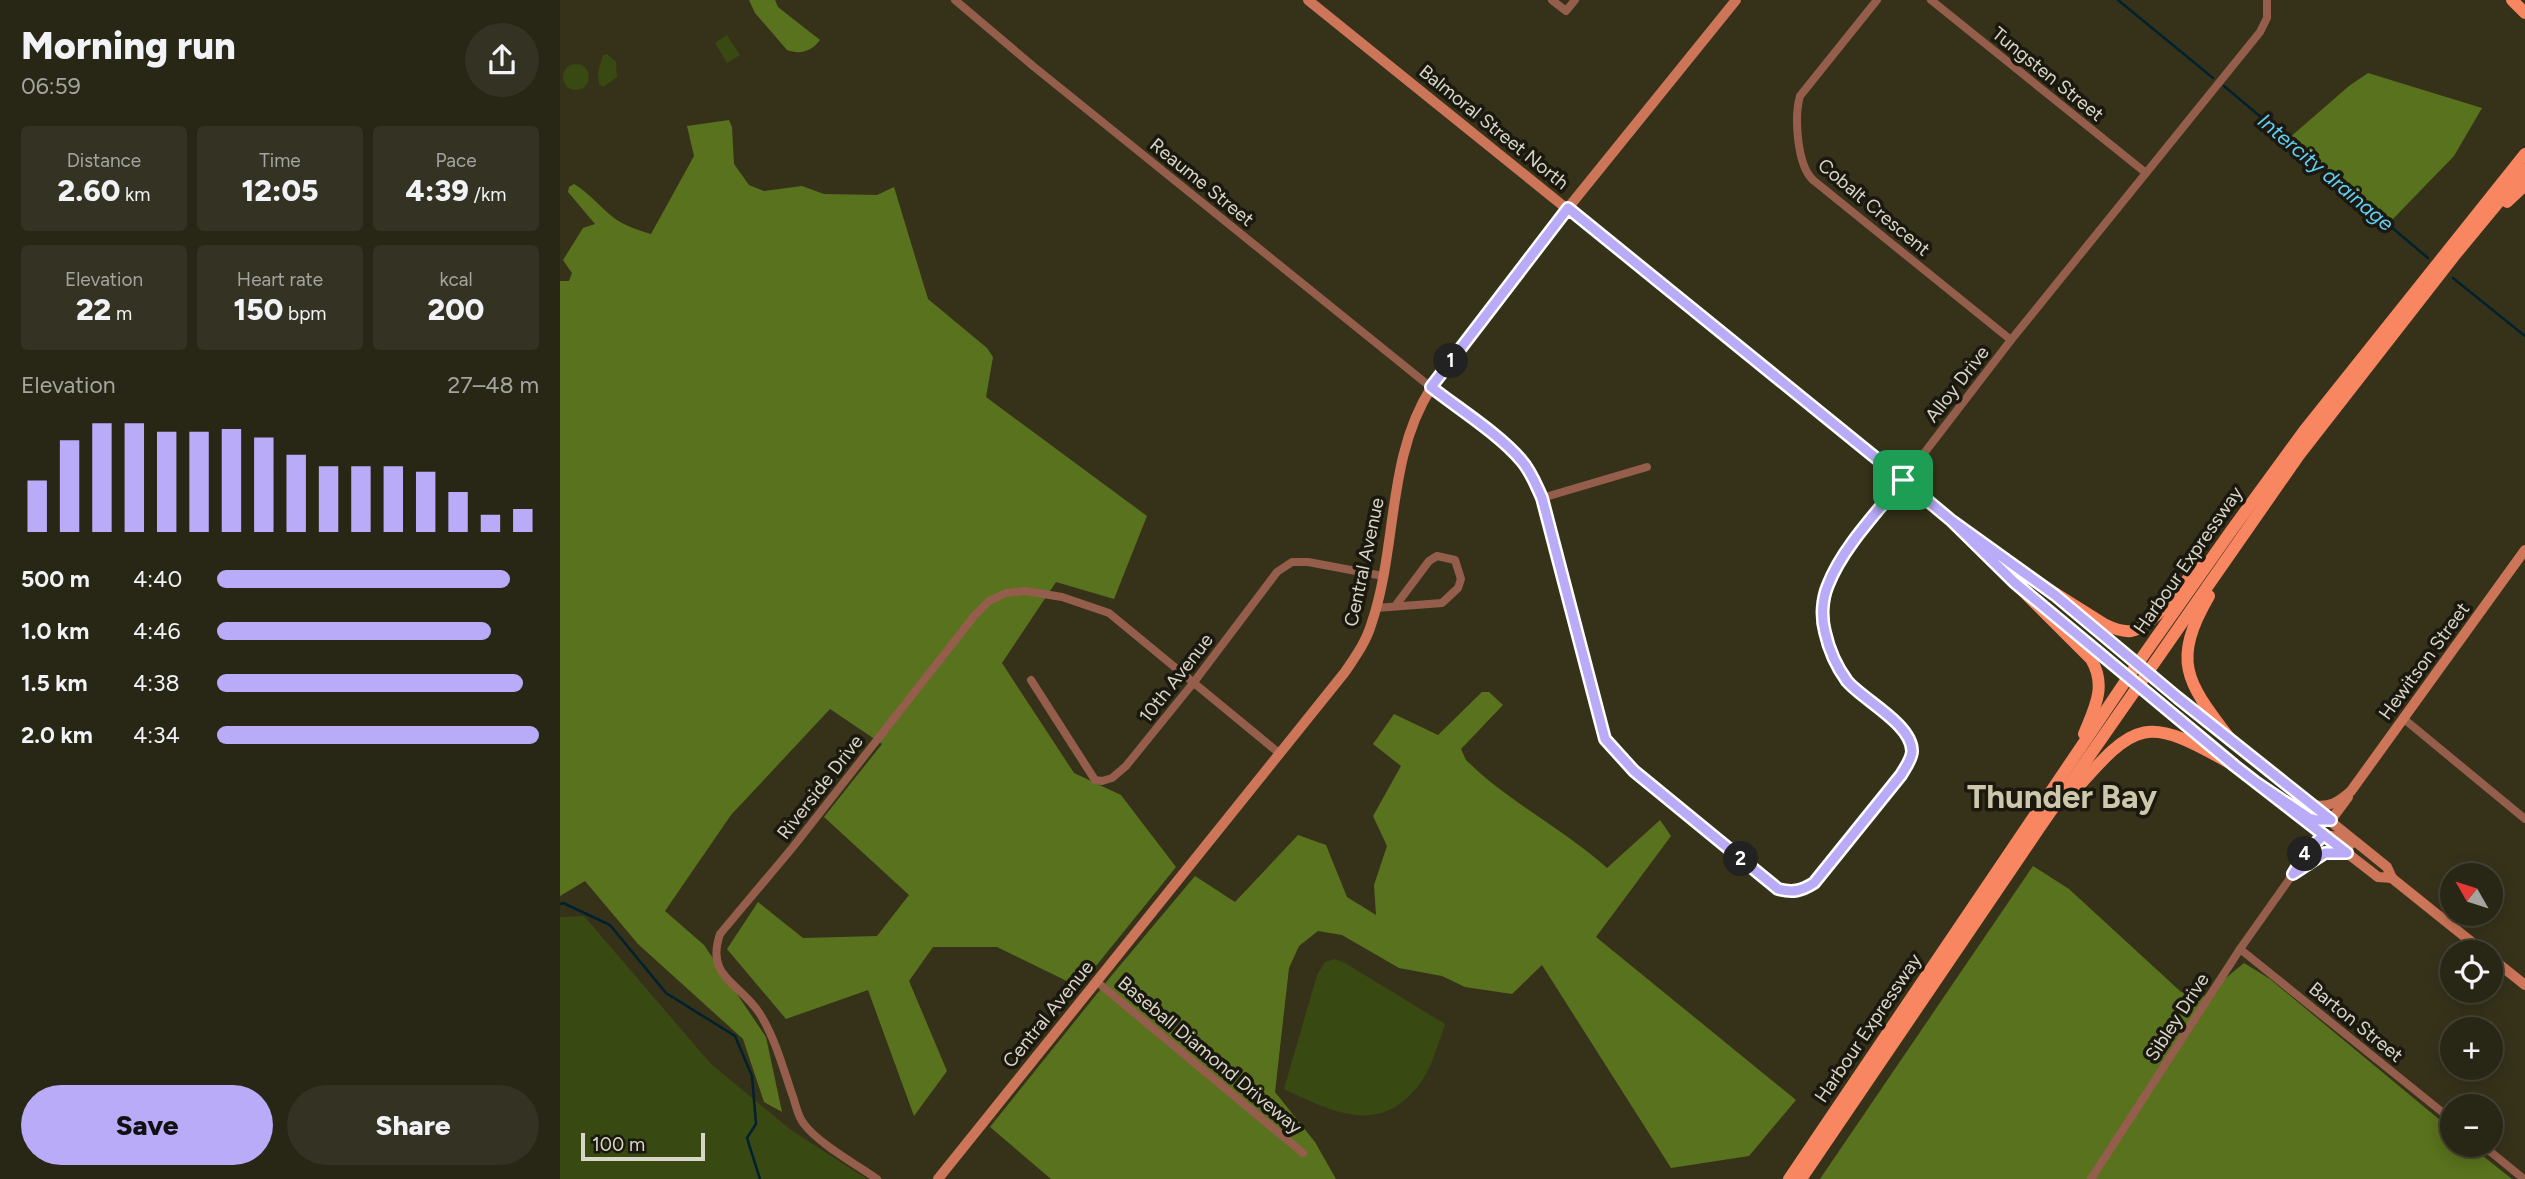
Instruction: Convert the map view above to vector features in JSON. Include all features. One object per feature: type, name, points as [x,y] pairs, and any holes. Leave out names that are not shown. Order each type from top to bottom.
[{"type":"main road","name":"Balmoral Street North","points":[[1308,0],[1952,521],[2042,586],[2312,804],[2387,867],[2392,878],[2469,940]]},
{"type":"main road","name":"Central Avenue","points":[[938,1179],[1355,657],[1371,625],[1376,608],[1405,447],[1419,406],[1568,208],[1736,0]]},
{"type":"main road","points":[[2514,0],[2525,11]]},
{"type":"main road","name":"Harbour Expressway","points":[[2143,668],[2252,502],[2304,431],[2525,152]]},
{"type":"main road","name":"Harbour Expressway","points":[[1789,1179],[2074,758],[2306,445],[2525,170]]},
{"type":"main road","points":[[2462,246],[2525,185]]},
{"type":"main road","points":[[2042,586],[2104,624],[2127,631],[2137,629],[2154,617],[2252,502]]},
{"type":"main road","name":"Balmoral Street North","points":[[1952,521],[2014,582],[2235,766],[2378,877],[2392,878]]},
{"type":"main road","points":[[2230,739],[2197,694],[2188,674],[2186,661],[2192,629],[2201,608],[2247,528]]},
{"type":"main road","name":"Hewitson Street","points":[[2331,820],[2525,550]]},
{"type":"main road","points":[[2014,582],[2091,659],[2097,669],[2101,682],[2099,695],[2074,758]]},
{"type":"main road","name":"Harbour Expressway","points":[[1801,1179],[2031,840],[2134,680]]},
{"type":"main road","points":[[2031,840],[2110,751],[2136,734],[2146,731],[2172,733],[2235,766]]},
{"type":"main road","points":[[2257,783],[2309,818],[2331,820]]},
{"type":"main road","points":[[2312,804],[2329,805],[2351,791]]},
{"type":"main road","points":[[2293,874],[2307,851],[2324,835],[2339,837],[2392,878]]},
{"type":"main road","points":[[2293,874],[2325,853],[2347,853]]},
{"type":"main road","points":[[2503,967],[2525,985]]},
{"type":"street","name":"Reaume Street","points":[[955,0],[1521,460],[1542,498],[1605,739],[1634,771],[1759,874]]},
{"type":"street","points":[[1552,0],[1566,11],[1575,0]]},
{"type":"street","name":"Cobalt Crescent","points":[[1877,0],[1800,96],[1797,116],[1804,169],[1813,180],[2011,340]]},
{"type":"street","name":"Tungsten Street","points":[[1931,0],[2146,173]]},
{"type":"street","name":"Alloy Drive","points":[[1759,874],[1778,889],[1789,892],[1801,891],[1814,883],[1909,763],[1912,750],[1908,737],[1900,726],[1858,692],[1836,666],[1826,638],[1822,614],[1827,585],[1840,562],[2011,340],[2260,32],[2267,18],[2267,0]]},
{"type":"street","points":[[1542,498],[1647,467]]},
{"type":"street","points":[[1376,608],[1442,603],[1458,588],[1461,579],[1455,560],[1437,556],[1429,561],[1396,605]]},
{"type":"street","name":"10th Avenue","points":[[1031,680],[1095,780],[1102,781],[1112,778],[1126,766],[1277,572],[1292,562],[1308,562],[1383,576]]},
{"type":"street","name":"Riverside Drive","points":[[877,1179],[813,1133],[802,1122],[761,1015],[718,967],[714,951],[720,934],[793,847],[975,615],[989,601],[1006,593],[1025,591],[1062,597],[1109,613],[1279,753]]},
{"type":"street","points":[[2403,719],[2525,819]]},
{"type":"street","name":"Sibley Drive","points":[[2091,1179],[2240,948],[2293,874]]},
{"type":"street","name":"Barton Street","points":[[2240,948],[2440,1110]]},
{"type":"street","name":"Baseball Diamond Driveway","points":[[1096,981],[1303,1153]]},
{"type":"street","points":[[2498,1157],[2524,1179]]},
{"type":"green space","points":[[749,0],[775,0],[778,7],[820,40],[806,51],[787,50],[755,13]]},
{"type":"green space","points":[[727,35],[740,55],[727,63],[715,43]]},
{"type":"green space","points":[[607,54],[616,62],[617,77],[603,87],[599,84],[598,72],[603,55]]},
{"type":"green space","points":[[576,64],[585,68],[589,77],[585,86],[576,90],[567,86],[563,77],[567,68]]},
{"type":"green space","points":[[2368,73],[2482,108],[2454,156],[2389,223],[2354,198],[2288,139]]},
{"type":"green space","points":[[729,120],[732,127],[734,164],[749,185],[764,191],[802,186],[824,194],[877,195],[894,187],[928,299],[987,348],[993,357],[986,397],[1147,516],[1114,599],[1056,582],[1002,663],[1074,773],[1121,795],[1176,867],[1079,987],[997,947],[933,947],[909,981],[947,1071],[914,1116],[868,990],[786,1019],[727,949],[758,902],[803,938],[877,936],[909,895],[824,817],[882,744],[830,709],[731,815],[665,911],[704,945],[766,1037],[782,1112],[764,1102],[743,1039],[638,944],[585,881],[560,896],[560,281],[569,281],[572,273],[563,260],[583,228],[595,224],[568,192],[569,187],[574,184],[618,221],[651,234],[694,156],[687,126]]},
{"type":"green space","points":[[1482,692],[1489,692],[1503,705],[1461,749],[1466,760],[1500,789],[1607,868],[1660,820],[1671,836],[1596,937],[1796,1100],[1749,1156],[1671,1168],[1542,965],[1512,994],[1465,987],[1442,976],[1399,968],[1342,935],[1318,931],[1299,946],[1289,968],[1275,1092],[1315,1142],[1336,1179],[1051,1179],[990,1127],[1195,876],[1235,902],[1298,835],[1326,845],[1347,897],[1376,915],[1374,885],[1387,846],[1373,816],[1401,766],[1373,744],[1394,714],[1438,735]]},
{"type":"green space","points":[[2033,866],[2069,889],[2180,991],[2198,1001],[2244,963],[2270,979],[2440,1120],[2440,1157],[2484,1157],[2512,1179],[1820,1179]]},
{"type":"green space","points":[[584,916],[711,1064],[791,1130],[867,1179],[560,1179],[560,917]]},
{"type":"green space","points":[[1335,959],[1445,1024],[1423,1079],[1408,1097],[1392,1109],[1376,1114],[1341,1112],[1284,1089],[1317,975],[1325,962]]},
{"type":"waterway","name":"Intercity drainage","points":[[2118,0],[2213,78]]},
{"type":"waterway","name":"Intercity drainage","points":[[2224,86],[2428,258]]},
{"type":"waterway","name":"Intercity drainage","points":[[2453,278],[2525,336]]},
{"type":"waterway","points":[[560,904],[610,925],[666,993],[735,1036],[752,1076],[756,1124],[747,1138],[760,1179]]},
{"type":"district","name":"Thunder Bay","points":[[2062,796]]},
{"type":"route","points":[[1903,480],[1568,208],[1431,387],[1506,446],[1521,460],[1532,476],[1542,498],[1605,739],[1611,748],[1634,771],[1778,889],[1801,891],[1814,883],[1909,763],[1912,750],[1908,737],[1900,726],[1858,692],[1836,666],[1826,638],[1822,614],[1827,585],[1840,562],[1903,480],[1952,521],[2014,582],[2235,766],[2324,835],[2347,853],[2325,853],[2293,874],[2307,851],[2324,835],[2257,783],[2309,818],[2331,820],[2178,698],[2055,595],[1952,521],[1903,480]]}]
